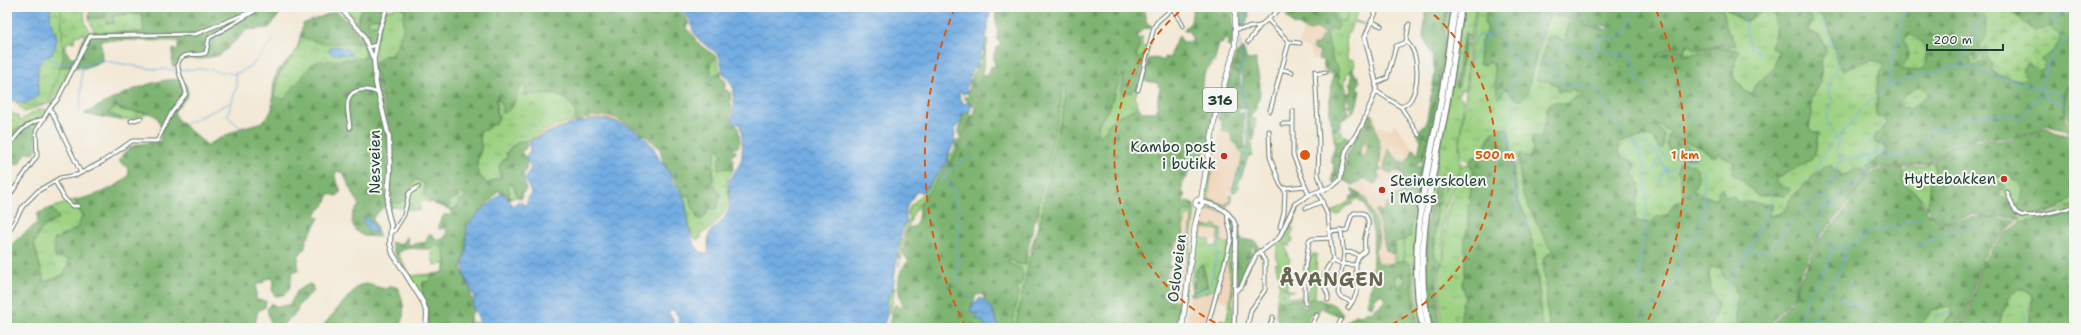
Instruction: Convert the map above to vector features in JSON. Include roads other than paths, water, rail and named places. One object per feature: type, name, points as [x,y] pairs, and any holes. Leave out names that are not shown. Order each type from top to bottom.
[{"type":"highway","points":[[1423,328],[1417,287],[1417,229],[1424,182],[1442,92],[1455,7]]},
{"type":"highway","points":[[1429,328],[1422,269],[1424,225],[1448,93],[1461,7]]},
{"type":"main road","name":"Osloveien","points":[[1182,328],[1198,212],[1201,203],[1201,194],[1215,117],[1234,53],[1237,29],[1236,7]]},
{"type":"main road","name":"Nesveien","points":[[374,61],[376,84],[389,137],[390,171],[387,209],[391,231],[391,249],[422,302],[427,314],[426,328]]},
{"type":"street","points":[[7,235],[23,206],[36,192],[55,181],[81,172],[106,160],[132,142],[157,141],[172,112],[186,94],[186,89],[179,77],[181,60],[185,56],[206,53],[209,38],[262,7]]},
{"type":"street","name":"Nesveien","points":[[340,7],[357,25],[369,47],[374,61]]},
{"type":"street","points":[[374,61],[379,31],[387,7]]},
{"type":"street","points":[[1138,90],[1155,25],[1174,7],[1183,26]]},
{"type":"street","points":[[1248,42],[1260,26],[1282,7]]},
{"type":"street","points":[[1235,291],[1241,287],[1250,263],[1259,251],[1276,241],[1292,207],[1298,201],[1333,186],[1340,180],[1346,151],[1362,125],[1376,91],[1376,83],[1365,39],[1371,21],[1378,7]]},
{"type":"street","points":[[7,199],[37,156],[38,149],[36,132],[55,102],[87,39],[91,35],[194,34],[213,28],[238,15],[255,11]]},
{"type":"street","points":[[1268,20],[1289,42],[1300,43]]},
{"type":"street","points":[[1371,21],[1381,26]]},
{"type":"street","points":[[1406,41],[1409,24]]},
{"type":"street","points":[[1237,29],[1260,26]]},
{"type":"street","points":[[213,28],[220,32]]},
{"type":"street","points":[[1376,83],[1387,78],[1396,46],[1406,41]]},
{"type":"street","points":[[1401,107],[1411,99],[1417,77],[1416,59],[1411,46],[1406,41]]},
{"type":"street","points":[[1270,111],[1289,42]]},
{"type":"street","points":[[369,47],[376,45]]},
{"type":"street","points":[[1281,69],[1292,72]]},
{"type":"street","points":[[1326,72],[1316,72],[1319,143],[1318,173],[1330,232],[1333,262],[1325,274],[1324,286],[1328,293],[1328,300]]},
{"type":"street","points":[[376,84],[372,90],[379,94]]},
{"type":"street","name":"Nesveien","points":[[350,128],[348,102],[350,96],[358,91],[372,90]]},
{"type":"street","points":[[1376,91],[1401,107],[1419,134]]},
{"type":"street","points":[[50,108],[81,172]]},
{"type":"street","points":[[1292,111],[1293,154],[1309,195]]},
{"type":"street","points":[[131,121],[141,118]]},
{"type":"street","points":[[7,149],[24,127],[33,122],[44,119]]},
{"type":"street","points":[[1282,124],[1292,124]]},
{"type":"street","points":[[1269,131],[1270,157],[1280,184],[1284,188],[1284,212],[1280,227]]},
{"type":"street","points":[[55,181],[66,202],[73,206],[78,206]]},
{"type":"street","points":[[1284,188],[1306,186]]},
{"type":"street","points":[[391,231],[394,231],[404,215],[409,193],[418,187]]},
{"type":"street","points":[[2007,192],[2014,210],[2022,215],[2050,214],[2074,207]]},
{"type":"street","points":[[1306,208],[1323,201]]},
{"type":"street","points":[[1201,203],[1217,206],[1228,213],[1233,219],[1237,230],[1234,328]]},
{"type":"street","points":[[1330,232],[1348,229],[1353,213],[1362,212],[1365,215],[1368,227],[1365,237],[1365,250],[1358,256],[1356,265],[1357,290],[1348,308]]},
{"type":"street","points":[[1207,328],[1231,240],[1232,231],[1227,216],[1228,213]]},
{"type":"street","points":[[1341,231],[1344,252],[1338,294],[1343,299],[1352,302]]},
{"type":"street","points":[[1305,304],[1305,268],[1309,241],[1312,239],[1331,238]]},
{"type":"street","points":[[1247,328],[1251,310],[1265,290],[1265,261],[1259,251]]},
{"type":"street","points":[[1344,252],[1355,253],[1358,256]]},
{"type":"street","points":[[1333,262],[1356,265]]},
{"type":"street","points":[[1310,328],[1317,315]]},
{"type":"street","points":[[1269,328],[1273,317]]},
{"type":"street","points":[[1337,328],[1341,320]]},
{"type":"water","points":[[7,7],[50,7],[51,23],[57,37],[52,54],[47,56],[38,65],[38,95],[34,99],[23,104],[13,100],[7,101]]},
{"type":"water","points":[[678,7],[991,7],[984,49],[979,56],[977,66],[972,69],[971,76],[969,75],[970,81],[966,87],[967,93],[962,94],[962,91],[959,91],[960,101],[962,100],[963,104],[969,102],[971,109],[969,112],[964,112],[961,116],[962,122],[958,124],[955,130],[954,144],[949,153],[947,162],[923,192],[916,192],[906,208],[906,221],[898,248],[893,289],[887,300],[887,315],[883,328],[678,328],[679,318],[674,310],[668,312],[674,320],[670,328],[479,328],[479,319],[473,308],[474,295],[465,276],[463,266],[467,246],[467,226],[481,210],[483,210],[501,193],[505,194],[513,206],[518,201],[522,202],[525,206],[531,193],[525,178],[531,168],[525,157],[530,151],[529,142],[561,127],[577,122],[610,120],[625,125],[640,133],[653,147],[669,172],[673,183],[682,193],[686,205],[692,239],[701,252],[708,255],[710,233],[719,225],[727,213],[729,208],[729,179],[742,158],[742,136],[740,126],[739,124],[734,124],[732,119],[734,105],[740,104],[734,103],[733,101],[734,89],[729,80],[724,76],[719,55],[699,40],[693,31],[691,21]]},
{"type":"water","points":[[332,46],[346,48],[352,55],[332,54],[328,50]]},
{"type":"water","points":[[364,217],[371,221],[377,232],[372,233],[363,223]]},
{"type":"water","points":[[980,298],[990,307],[999,328],[985,328],[985,325],[981,320],[976,319],[978,312],[975,314],[970,311],[973,304]]},
{"type":"waterway","points":[[1504,7],[1502,16],[1493,24],[1499,32],[1499,38],[1505,43],[1517,67],[1513,74],[1513,83],[1510,87],[1514,115],[1505,131],[1506,137],[1511,139],[1512,160],[1509,179],[1516,193],[1517,209],[1527,221],[1527,230],[1530,231]]},
{"type":"waterway","points":[[1541,39],[1540,23],[1542,7]]},
{"type":"waterway","points":[[1547,42],[1561,49],[1569,46],[1591,56],[1594,53],[1598,40],[1606,37],[1611,39],[1624,34],[1639,7]]},
{"type":"waterway","points":[[1738,7],[1738,11],[1744,19],[1750,48],[1757,50],[1759,56]]},
{"type":"waterway","points":[[1818,7],[1836,55],[1837,67],[1831,78],[1831,87],[1828,91],[1833,101],[1830,106],[1827,121],[1830,129],[1838,141]]},
{"type":"waterway","points":[[1887,86],[1906,7]]},
{"type":"waterway","points":[[1821,236],[1819,225],[1820,219],[1825,202],[1826,191],[1831,185],[1836,168],[1841,162],[1837,147],[1838,141],[1843,133],[1866,105],[1882,90],[1896,83],[1914,77],[1959,67],[1986,7]]},
{"type":"waterway","points":[[2052,24],[2065,7]]},
{"type":"waterway","points":[[1242,25],[1247,14],[1246,8]]},
{"type":"waterway","points":[[1473,45],[1478,35],[1490,36],[1496,30]]},
{"type":"waterway","points":[[1240,33],[1240,48]]},
{"type":"waterway","points":[[1470,64],[1484,40],[1489,36]]},
{"type":"waterway","points":[[180,70],[205,69],[233,74],[242,71],[253,64],[274,39]]},
{"type":"waterway","points":[[2039,89],[2050,59],[2060,46],[2074,39]]},
{"type":"waterway","points":[[1595,45],[1600,47]]},
{"type":"waterway","points":[[1602,49],[1613,54],[1633,55],[1635,57],[1634,65],[1639,81],[1646,86],[1650,84]]},
{"type":"waterway","points":[[1242,51],[1243,63],[1239,70],[1248,136],[1248,149],[1244,162]]},
{"type":"waterway","points":[[1514,57],[1536,56]]},
{"type":"waterway","points":[[46,57],[58,63],[73,64]]},
{"type":"waterway","points":[[1543,59],[1550,64],[1564,86],[1584,85]]},
{"type":"waterway","points":[[77,65],[82,66],[101,60],[152,69],[177,70]]},
{"type":"waterway","points":[[80,112],[82,67]]},
{"type":"waterway","points":[[1959,67],[1967,67],[2063,96]]},
{"type":"waterway","points":[[235,73],[237,86],[227,116],[243,130]]},
{"type":"waterway","points":[[1587,87],[1594,88],[1599,92],[1613,122],[1632,141],[1646,144],[1662,161],[1667,170],[1673,170],[1680,161],[1688,159],[1700,161],[1704,196],[1701,223],[1697,235],[1690,243],[1682,246],[1677,277],[1673,286],[1648,311],[1641,321]]},
{"type":"waterway","points":[[1825,208],[1836,205],[1843,189],[1861,180],[1870,165],[1869,157],[1874,155],[1881,158],[1921,153],[1928,138],[1928,131],[1932,128],[1944,129],[1964,118],[1982,115],[2007,114],[2022,117],[2033,100],[2041,95],[2064,104]]},
{"type":"waterway","points":[[185,124],[232,102]]},
{"type":"waterway","points":[[1841,161],[1857,158],[1869,145],[1875,131]]},
{"type":"waterway","points":[[1815,171],[1832,140],[1835,138]]},
{"type":"waterway","points":[[1632,141],[1637,146],[1645,169]]},
{"type":"waterway","points":[[1874,155],[1878,147],[1885,142]]},
{"type":"waterway","points":[[1638,147],[1646,155]]},
{"type":"waterway","points":[[1875,154],[1888,150]]},
{"type":"waterway","points":[[1654,152],[1661,152],[1669,159]]},
{"type":"waterway","points":[[940,183],[951,169],[972,155]]},
{"type":"waterway","points":[[1858,158],[1869,157]]},
{"type":"waterway","points":[[1654,170],[1659,158]]},
{"type":"waterway","points":[[1232,192],[1243,165]]},
{"type":"waterway","points":[[1659,184],[1665,167]]},
{"type":"waterway","points":[[1666,168],[1669,183]]},
{"type":"waterway","points":[[1639,285],[1640,256],[1647,214],[1645,188],[1647,173]]},
{"type":"waterway","points":[[944,177],[952,186],[958,211],[959,234],[957,250],[959,258],[956,278],[961,287],[975,302]]},
{"type":"waterway","points":[[1731,328],[1733,299],[1726,286],[1744,259],[1774,196]]},
{"type":"waterway","points":[[1750,248],[1758,252],[1770,248],[1775,244],[1802,210],[1809,204],[1826,196]]},
{"type":"waterway","points":[[1842,249],[1848,244],[1853,243],[1873,231],[1899,225],[1922,217]]},
{"type":"waterway","points":[[1916,246],[1953,230],[1977,224],[1979,221]]},
{"type":"waterway","points":[[1220,239],[1222,230]]},
{"type":"waterway","points":[[1807,328],[1844,261],[1842,249],[1828,243],[1822,238]]},
{"type":"waterway","points":[[1191,294],[1210,287],[1219,242]]},
{"type":"waterway","points":[[1802,328],[1800,320],[1808,295],[1829,261],[1832,250],[1831,245]]},
{"type":"waterway","points":[[1838,298],[1854,304],[1859,304],[1864,310],[1864,316],[1860,323],[1841,328]]},
{"type":"waterway","points":[[1179,328],[1182,306]]},
{"type":"waterway","points":[[2024,309],[2024,328]]},
{"type":"waterway","points":[[1930,328],[1938,315],[1952,313]]},
{"type":"waterway","points":[[1813,318],[1831,324],[1836,328]]},
{"type":"place","name":"Kambo post i butikk","points":[[1224,156]]},
{"type":"place","name":"Hyttebakken","points":[[2004,179]]},
{"type":"place","name":"Steinerskolen i Moss","points":[[1382,190]]},
{"type":"district","name":"ÅVANGEN","points":[[1332,279]]}]
